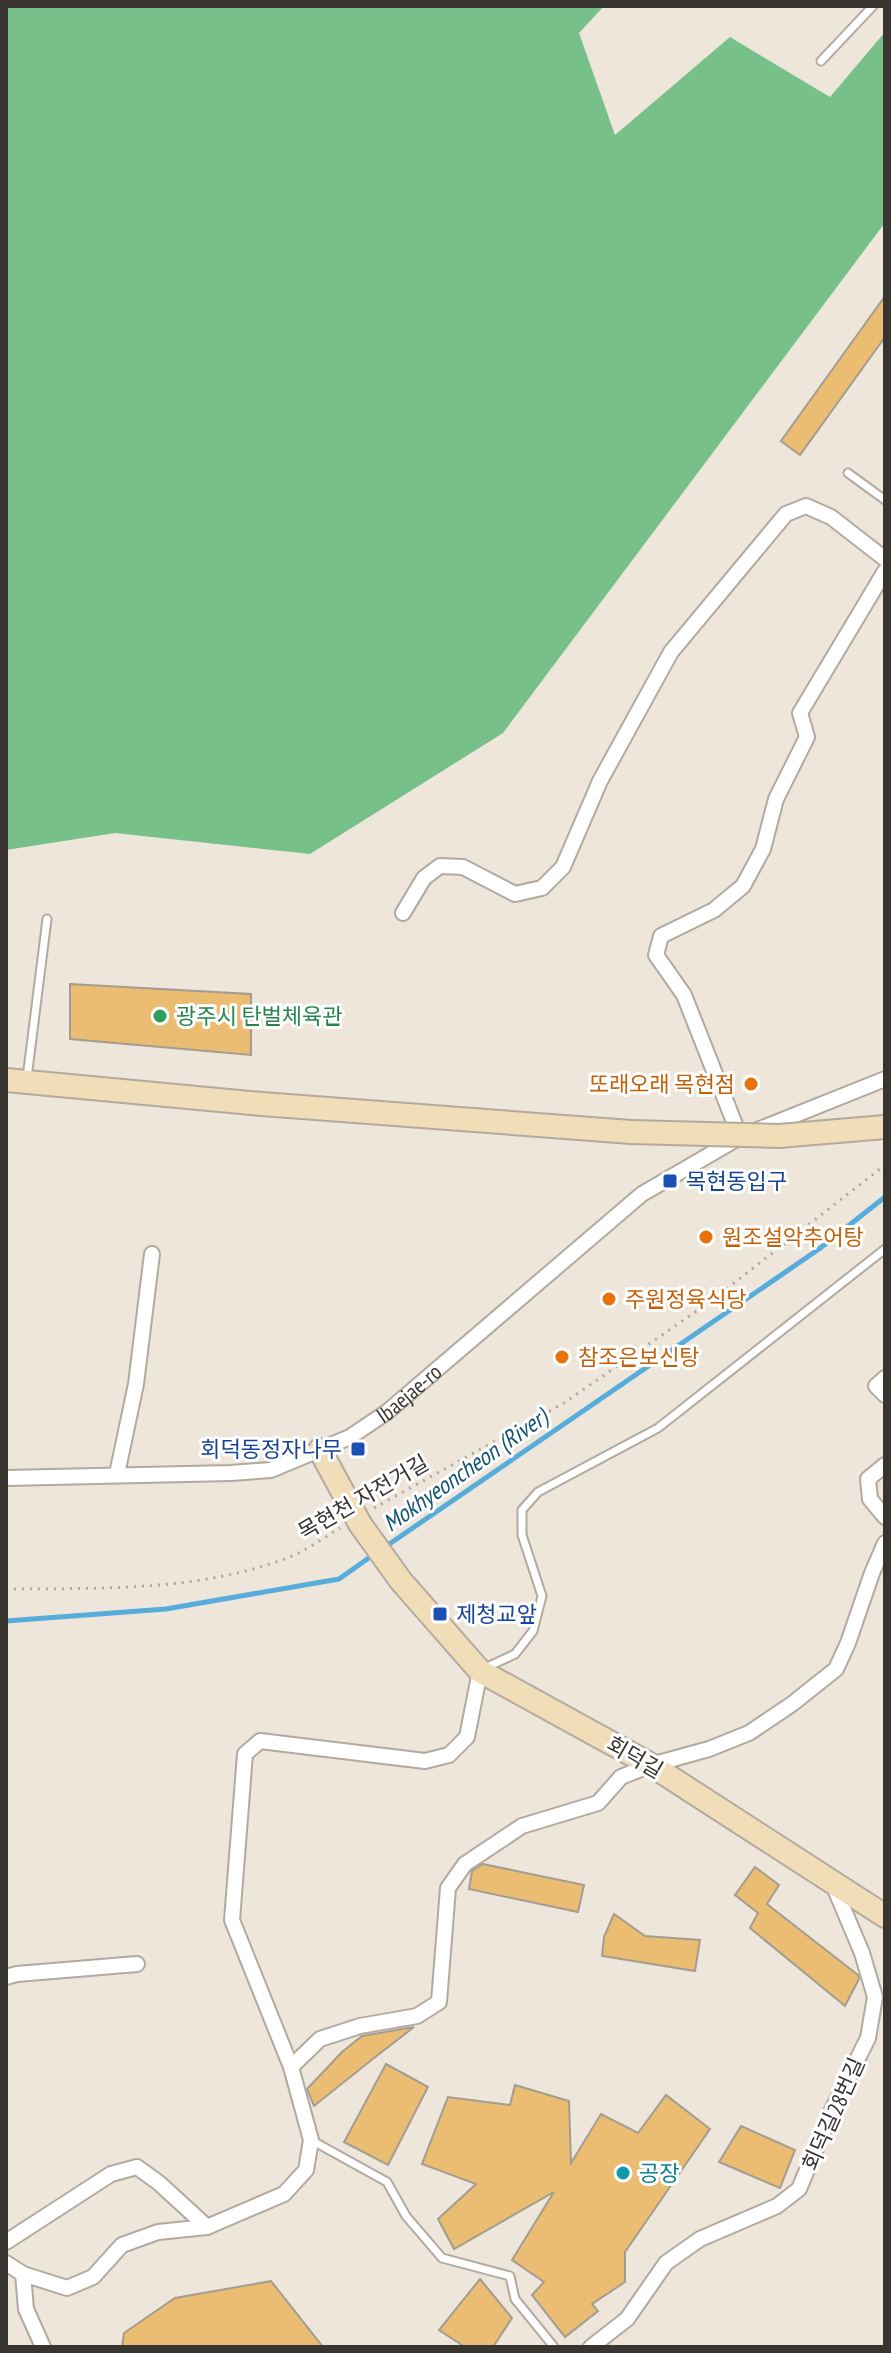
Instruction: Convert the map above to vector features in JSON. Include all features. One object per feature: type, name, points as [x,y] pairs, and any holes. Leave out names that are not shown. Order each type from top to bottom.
[{"type":"main road","points":[[16,1080],[262,1104],[631,1132],[779,1136],[885,1127]]},
{"type":"main road","name":"회덕길","points":[[320,1450],[358,1521],[401,1581],[480,1671],[651,1765],[885,1916]]},
{"type":"street","points":[[403,913],[424,878],[440,866],[463,867],[515,894],[542,888],[563,867],[600,781],[671,652],[786,514],[806,506],[831,517],[885,559]]},
{"type":"street","points":[[740,1137],[684,995],[656,955],[661,936],[714,910],[743,886],[763,849],[776,799],[807,737],[800,713],[885,571]]},
{"type":"street","name":"Ibaejae-ro","points":[[6,1478],[271,1470],[350,1437],[387,1412],[642,1194],[740,1137],[885,1079]]},
{"type":"street","points":[[117,1474],[136,1384],[152,1254]]},
{"type":"street","points":[[885,1378],[876,1386],[885,1395]]},
{"type":"street","points":[[885,1465],[868,1479],[870,1499],[885,1517]]},
{"type":"street","points":[[291,2067],[320,2039],[360,2026],[417,2016],[439,2002],[448,1888],[465,1864],[522,1826],[598,1803],[621,1777],[749,1733],[836,1669],[885,1543]]},
{"type":"street","points":[[6,2263],[23,2274],[67,2288],[93,2277],[122,2245],[158,2232],[207,2227],[284,2194],[306,2170],[311,2140],[291,2067],[232,1920],[245,1754],[260,1741],[425,1761],[449,1755],[467,1737],[480,1671]]},
{"type":"street","name":"회덕길28번길","points":[[591,2347],[627,2319],[666,2263],[700,2239],[777,2206],[799,2189],[833,2108],[868,2038],[875,1997],[862,1953],[830,1878]]},
{"type":"street","points":[[6,1977],[137,1964]]},
{"type":"street","points":[[6,2242],[111,2174],[137,2167],[207,2227]]},
{"type":"street","points":[[23,2274],[26,2309],[43,2347]]},
{"type":"lane","points":[[821,61],[873,6]]},
{"type":"lane","points":[[848,473],[885,500]]},
{"type":"lane","points":[[16,1080],[47,919]]},
{"type":"lane","points":[[480,1671],[515,1654],[533,1631],[542,1596],[522,1535],[522,1510],[538,1492],[658,1428],[885,1249]]},
{"type":"lane","points":[[311,2140],[387,2182],[406,2216],[442,2258],[510,2276],[515,2299],[554,2347]]},
{"type":"path","name":"목현천 자전거길","points":[[6,1589],[155,1586],[231,1574],[294,1555],[564,1403],[711,1301],[885,1165]]},
{"type":"green space","points":[[6,6],[604,6],[579,33],[615,135],[730,37],[830,97],[885,32],[884,224],[503,733],[310,854],[115,833],[6,850]]},
{"type":"building","points":[[885,296],[885,337],[800,455],[781,441]]},
{"type":"building","name":"광주시 탄벌체육관","points":[[70,984],[251,994],[251,1055],[70,1039]]},
{"type":"building","points":[[483,1864],[584,1885],[578,1912],[469,1889],[472,1871]]},
{"type":"building","points":[[755,1867],[779,1885],[767,1904],[858,1975],[859,1979],[845,2006],[750,1928],[758,1913],[735,1895]]},
{"type":"building","points":[[614,1914],[645,1936],[700,1940],[695,1971],[602,1956],[604,1937]]},
{"type":"building","points":[[414,2027],[314,2106],[307,2089],[362,2036]]},
{"type":"building","points":[[386,2064],[428,2087],[388,2165],[344,2142]]},
{"type":"building","points":[[515,2085],[569,2101],[571,2163],[601,2114],[638,2133],[666,2095],[710,2129],[625,2252],[625,2282],[592,2304],[598,2311],[565,2337],[532,2295],[544,2282],[512,2260],[554,2192],[454,2249],[438,2219],[476,2184],[422,2164],[448,2097],[510,2105]]},
{"type":"building","points":[[741,2126],[795,2150],[780,2188],[719,2162]]},
{"type":"building","points":[[480,2279],[512,2318],[493,2347],[465,2347],[439,2330]]},
{"type":"building","points":[[271,2281],[323,2347],[122,2347],[124,2333],[175,2298]]},
{"type":"waterway","name":"Mokhyeoncheon (River)","points":[[385,1547],[819,1249],[885,1197]]},
{"type":"waterway","name":"Mokhyeoncheon (River)","points":[[6,1621],[166,1609],[339,1579],[373,1555]]},
{"type":"place","name":"광주시 탄벌체육관","points":[[160,1016]]},
{"type":"place","name":"또래오래 목현점","points":[[751,1084]]},
{"type":"place","name":"목현동입구","points":[[670,1181]]},
{"type":"place","name":"원조설악추어탕","points":[[706,1237]]},
{"type":"place","name":"주원정육식당","points":[[609,1299]]},
{"type":"place","name":"참조은보신탕","points":[[562,1357]]},
{"type":"place","name":"회덕동정자나무","points":[[358,1449]]},
{"type":"place","name":"제청교앞","points":[[440,1614]]},
{"type":"place","name":"공장","points":[[623,2173]]}]
